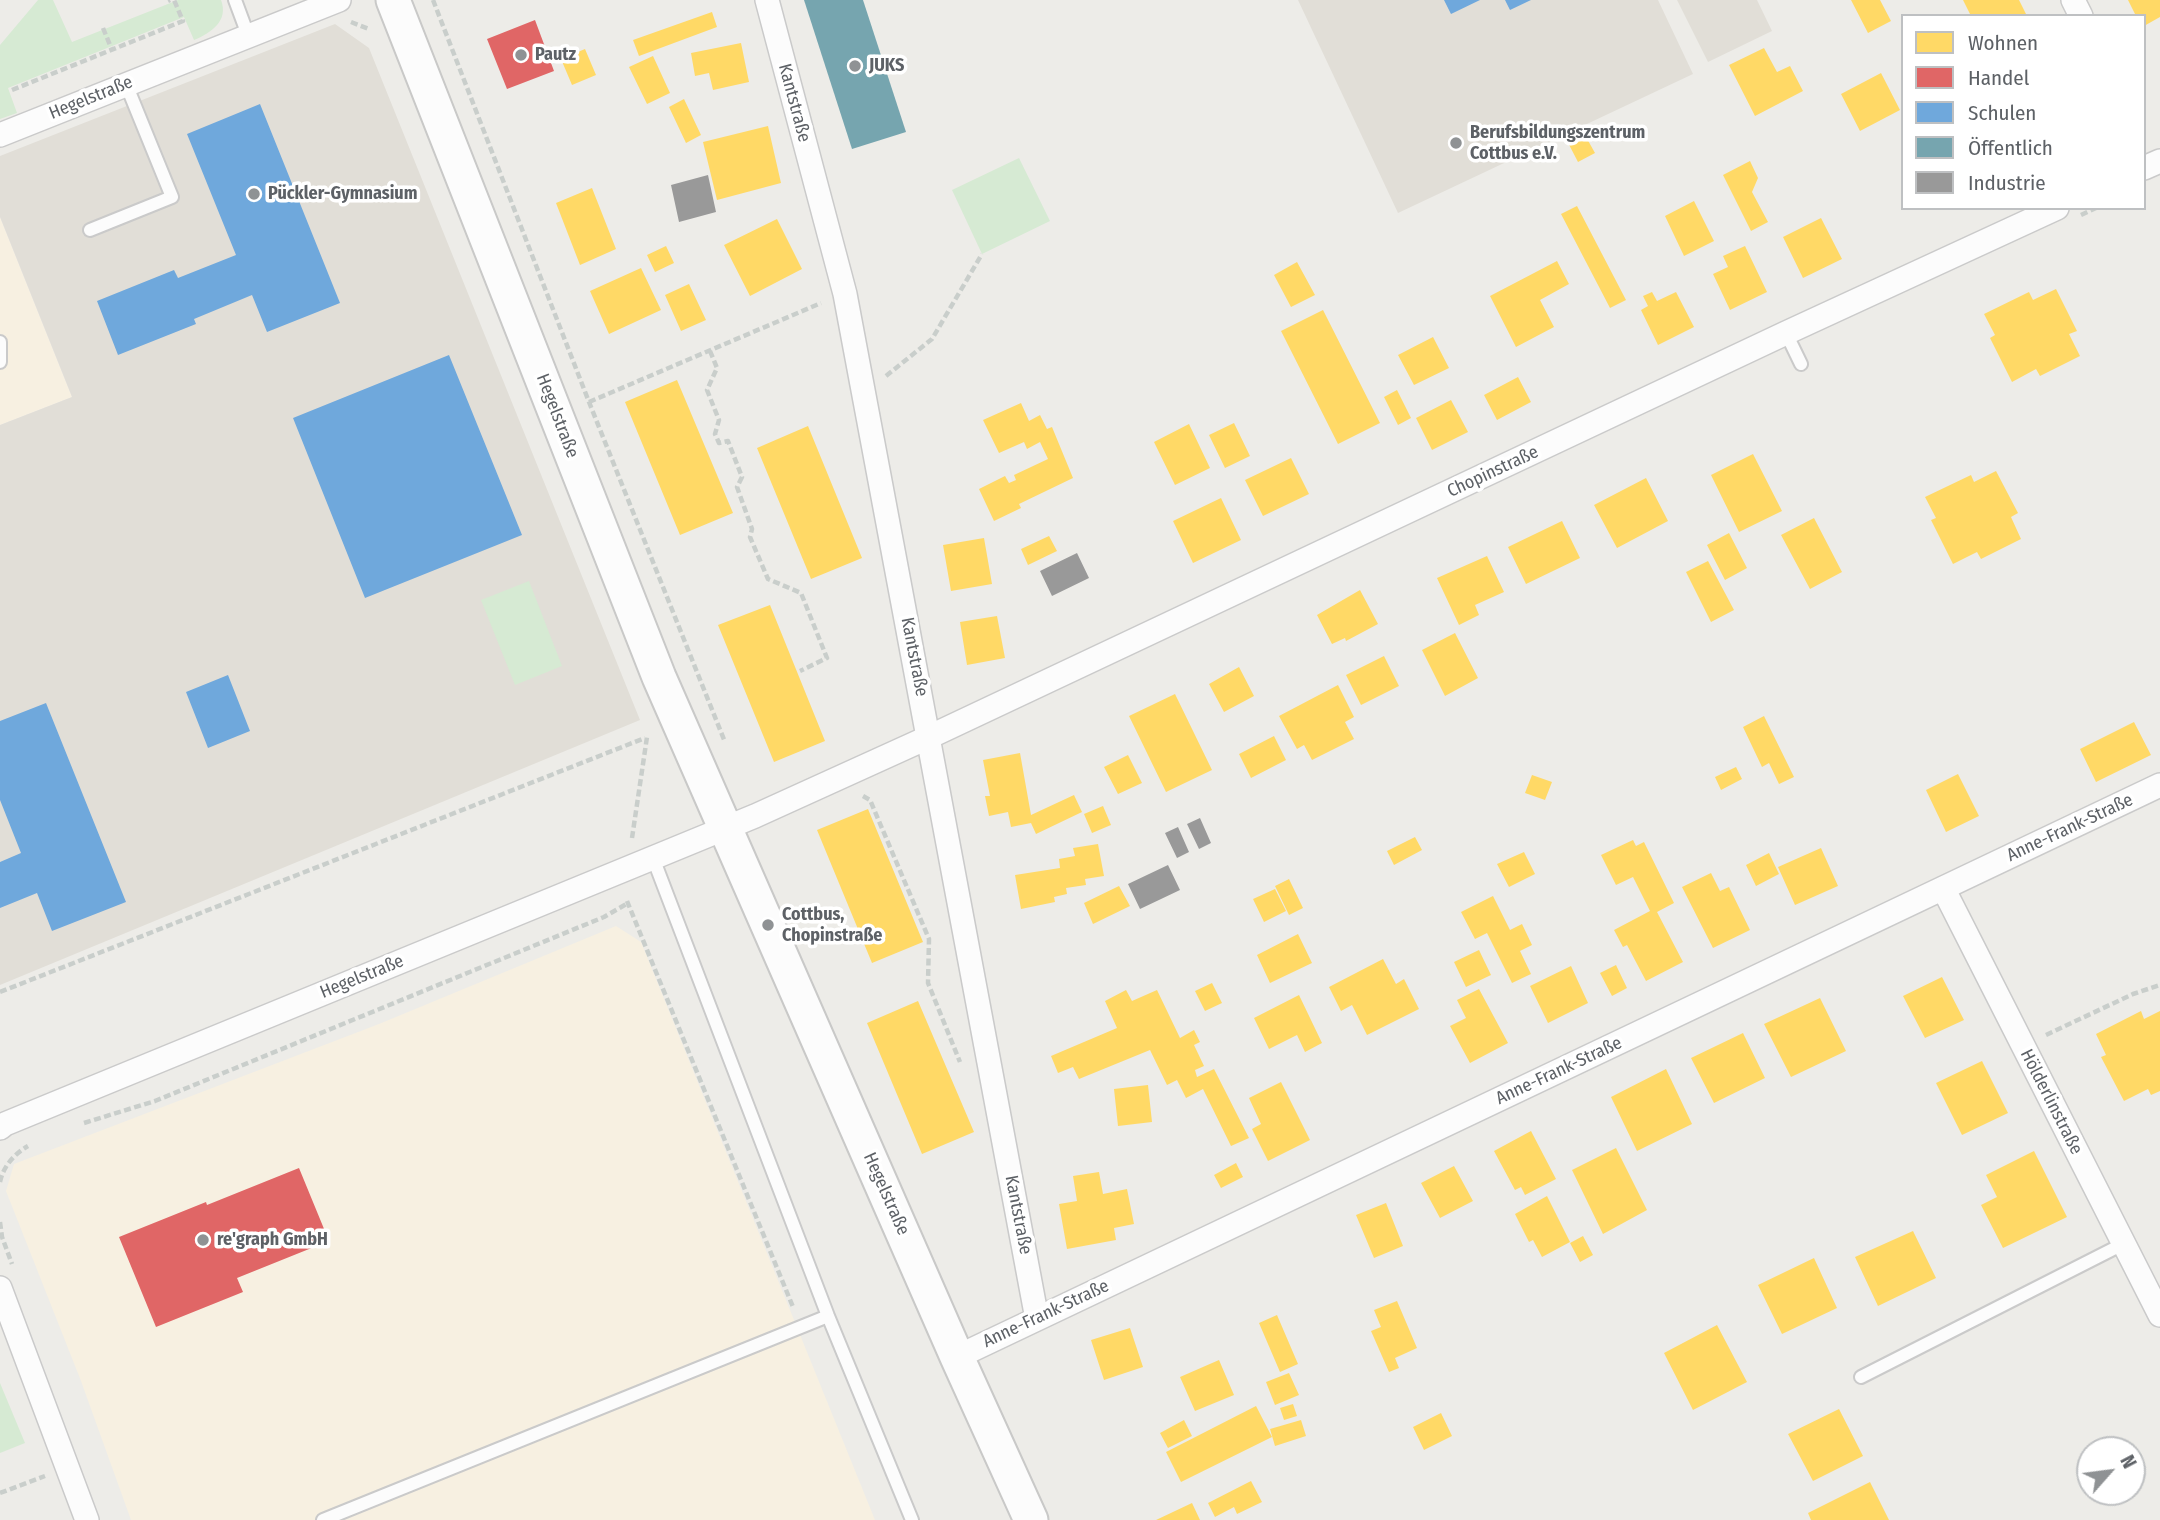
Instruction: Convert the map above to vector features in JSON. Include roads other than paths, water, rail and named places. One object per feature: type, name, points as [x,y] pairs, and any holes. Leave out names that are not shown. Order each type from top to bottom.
[{"type":"street","name":"Hegelstraße","points":[[0,135],[339,0]]},
{"type":"street","name":"Hegelstraße","points":[[393,0],[659,677],[1031,1520]]},
{"type":"street","name":"Kantstraße","points":[[767,0],[845,294],[1037,1320]]},
{"type":"street","name":"Chopinstraße","points":[[929,737],[2053,210]]},
{"type":"street","name":"Hegelstraße","points":[[0,1128],[30,1113],[726,828],[929,737]]},
{"type":"street","name":"Anne-Frank-Straße","points":[[957,1357],[2160,785]]},
{"type":"street","name":"Hölderlinstraße","points":[[1943,888],[2160,1315]]},
{"type":"street","points":[[0,1288],[88,1520]]},
{"type":"lane","points":[[234,0],[248,35]]},
{"type":"lane","points":[[90,230],[172,197],[126,84]]},
{"type":"lane","points":[[1786,333],[1801,364]]},
{"type":"lane","points":[[0,342],[0,362]]},
{"type":"lane","points":[[653,858],[828,1316],[912,1520]]},
{"type":"lane","points":[[1861,1377],[2123,1244]]},
{"type":"lane","points":[[323,1520],[828,1316]]},
{"type":"place","name":"Pautz","points":[[521,55]]},
{"type":"place","name":"JUKS","points":[[855,66]]},
{"type":"place","name":"Berufsbildungszentrum Cottbus e.V.","points":[[1456,143]]},
{"type":"place","name":"Pückler-Gymnasium","points":[[254,194]]},
{"type":"place","name":"Cottbus, Chopinstraße","points":[[768,925]]},
{"type":"place","name":"re'graph GmbH","points":[[203,1240]]}]
